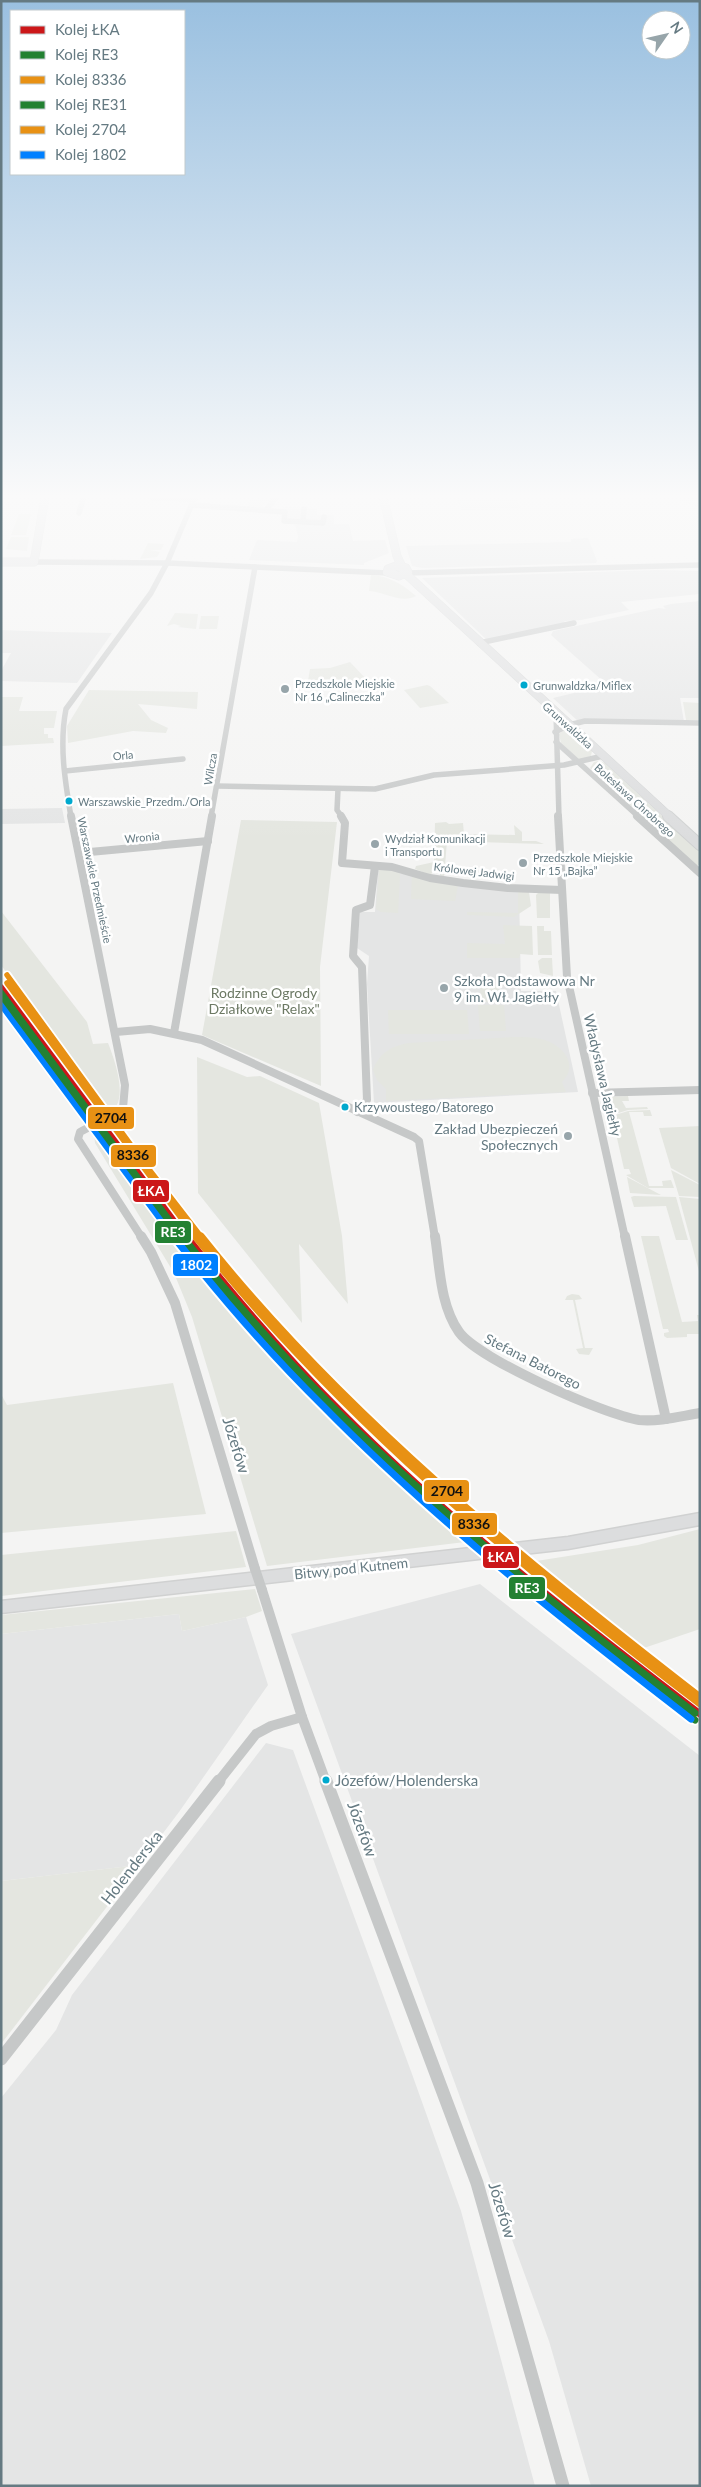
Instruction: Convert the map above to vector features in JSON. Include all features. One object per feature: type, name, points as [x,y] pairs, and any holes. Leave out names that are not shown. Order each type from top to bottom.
[{"type":"main road","name":"Bitwy pod Kutnem","points":[[1,1607],[568,1544],[700,1519]]},
{"type":"street","name":"Warszawskie Przedmieście","points":[[116,1032],[79,853],[61,736],[63,716],[66,709],[140,608]]},
{"type":"street","name":"Wilcza","points":[[174,1033],[248,608]]},
{"type":"street","name":"Grunwaldzka","points":[[441,608],[700,845]]},
{"type":"street","points":[[479,643],[574,623]]},
{"type":"street","name":"Władysława Jagiełły","points":[[556,713],[556,765],[567,977],[666,1419]]},
{"type":"street","points":[[555,732],[568,725],[585,721],[617,720],[700,723]]},
{"type":"street","name":"Bolesława Chrobrego","points":[[556,742],[700,874]]},
{"type":"street","points":[[217,786],[375,788],[434,775],[578,763],[603,756]]},
{"type":"street","name":"Orla","points":[[66,771],[183,759]]},
{"type":"street","name":"Królowej Jadwigi","points":[[338,789],[337,810],[345,823],[342,863],[408,870],[430,878],[463,883],[508,888],[562,890]]},
{"type":"street","name":"Wronia","points":[[79,853],[208,841]]},
{"type":"street","points":[[111,1117],[123,1108],[126,1092],[116,1032],[150,1028],[202,1040],[357,1112],[367,1100],[367,1068],[362,967],[353,956],[356,910],[370,905],[374,866]]},
{"type":"street","points":[[592,1093],[700,1090]]},
{"type":"street","name":"Stefana Batorego","points":[[357,1112],[414,1137],[418,1142],[446,1307],[459,1332],[474,1347],[499,1362],[612,1414],[641,1420],[666,1419],[700,1413]]},
{"type":"street","name":"Józefów","points":[[97,1123],[80,1132],[78,1139],[151,1252],[175,1303],[255,1569],[302,1717],[477,2182],[563,2486]]},
{"type":"street","name":"Holenderska","points":[[1,2059],[256,1734],[271,1726],[302,1717]]},
{"type":"shaded area","points":[[453,608],[627,608],[629,610],[581,620],[565,621],[562,624],[489,642]]},
{"type":"shaded area","points":[[659,608],[700,608],[700,698],[680,698],[684,722],[579,722],[553,698],[625,681],[620,678],[604,682],[551,635],[553,631]]},
{"type":"shaded area","points":[[1,630],[112,633],[77,683],[1,681],[1,671],[11,653],[1,653]]},
{"type":"shaded area","points":[[62,808],[65,823],[1,824],[1,809]]},
{"type":"shaded area","name":"Szkoła Podstawowa Nr 9 im. Wł. Jagiełły","points":[[378,870],[519,891],[521,991],[556,991],[578,1092],[374,1103],[367,984],[369,956],[357,948],[360,912],[375,912]]},
{"type":"shaded area","points":[[480,1584],[700,1756],[700,2486],[591,2486],[549,2341],[291,1634]]},
{"type":"shaded area","points":[[179,1614],[182,1631],[246,1617],[268,1685],[179,1812],[139,1865],[1,1881],[1,1634]]},
{"type":"shaded area","points":[[266,1743],[293,1750],[412,2074],[461,2211],[535,2486],[1,2486],[1,2098],[56,2030],[72,1995]]},
{"type":"green space","points":[[175,613],[198,614],[196,629],[178,627],[181,626],[174,624],[167,626]]},
{"type":"green space","points":[[201,616],[219,616],[217,629],[199,629]]},
{"type":"green space","points":[[350,662],[367,680],[362,681],[365,685],[347,690],[337,681],[308,681],[310,669],[330,668]]},
{"type":"green space","points":[[427,685],[449,703],[420,708],[404,690]]},
{"type":"green space","points":[[89,690],[198,692],[197,709],[138,704],[151,720],[168,728],[166,733],[133,731],[68,743],[67,726]]},
{"type":"green space","points":[[1,697],[23,697],[19,711],[57,711],[54,728],[44,728],[44,734],[48,734],[48,738],[53,738],[54,743],[1,746]]},
{"type":"green space","points":[[683,702],[700,703],[700,720],[686,720]]},
{"type":"green space","points":[[564,730],[573,733],[592,751],[591,756],[579,760],[561,743],[559,734]]},
{"type":"green space","points":[[594,762],[605,763],[700,851],[700,865],[694,865],[590,768]]},
{"type":"green space","name":"Rodzinne Ogrody Działkowe \"Relax\"","points":[[241,820],[337,822],[320,967],[321,1086],[202,1035]]},
{"type":"green space","points":[[446,822],[449,824],[463,823],[464,834],[515,835],[514,825],[522,832],[522,841],[536,841],[544,844],[447,841],[444,878],[441,878],[439,871],[433,870],[431,875],[415,869],[416,866],[434,862],[435,823]]},
{"type":"green space","points":[[379,870],[396,870],[400,874],[398,913],[381,912],[376,909]]},
{"type":"green space","points":[[412,875],[458,885],[455,901],[411,899]]},
{"type":"green space","points":[[518,891],[529,892],[531,906],[514,917],[467,915],[467,912],[518,913]]},
{"type":"green space","points":[[539,892],[550,892],[550,918],[537,918],[536,895]]},
{"type":"green space","points":[[1,911],[87,1022],[93,1044],[108,1043],[117,1070],[120,1091],[119,1100],[115,1108],[109,1113],[1,965]]},
{"type":"green space","points":[[503,925],[532,926],[533,955],[520,954],[519,958],[467,958],[467,943],[505,944]]},
{"type":"green space","points":[[537,926],[544,926],[544,931],[551,931],[552,955],[538,955]]},
{"type":"green space","points":[[542,958],[552,958],[553,976],[540,973],[538,961]]},
{"type":"green space","points":[[480,985],[498,985],[499,1002],[481,1002]]},
{"type":"green space","points":[[478,1005],[504,1005],[506,1031],[480,1031]]},
{"type":"green space","points":[[388,1010],[467,1010],[469,1034],[389,1034]]},
{"type":"green space","points":[[513,1037],[541,1039],[556,1045],[562,1050],[569,1062],[567,1075],[562,1082],[566,1092],[386,1101],[386,1089],[377,1080],[373,1070],[383,1054],[403,1044]]},
{"type":"green space","points":[[197,1057],[247,1077],[260,1076],[319,1103],[342,1236],[348,1304],[299,1244],[302,1323],[198,1193]]},
{"type":"green space","points":[[628,1096],[629,1101],[622,1101],[626,1108],[647,1107],[648,1109],[628,1110],[612,1115],[608,1097]]},
{"type":"green space","points":[[650,1110],[652,1116],[644,1116],[643,1112],[629,1112],[649,1186],[663,1186],[662,1181],[671,1180],[674,1188],[648,1188],[626,1175],[631,1174],[629,1169],[624,1169],[612,1116],[628,1111]]},
{"type":"green space","points":[[700,1126],[700,1184],[671,1168],[659,1128]]},
{"type":"green space","points":[[99,1131],[195,1263],[302,1388],[465,1542],[267,1566],[192,1317],[174,1273],[95,1143],[94,1133]]},
{"type":"green space","points":[[671,1170],[700,1185],[700,1197],[679,1196]]},
{"type":"green space","points":[[627,1177],[661,1195],[630,1193]]},
{"type":"green space","points":[[631,1197],[676,1197],[688,1240],[676,1240],[666,1206],[634,1207]]},
{"type":"green space","points":[[679,1197],[700,1199],[700,1275]]},
{"type":"green space","points":[[641,1236],[659,1236],[682,1322],[698,1321],[697,1315],[700,1315],[700,1334],[687,1334],[687,1337],[667,1338],[664,1336],[664,1333],[669,1332],[668,1329],[663,1329]]},
{"type":"green space","points":[[572,1294],[579,1295],[582,1299],[575,1300],[585,1348],[593,1348],[589,1355],[579,1354],[576,1349],[583,1348],[573,1300],[565,1300],[567,1296]]},
{"type":"green space","points":[[173,1383],[206,1514],[1,1533],[1,1394],[7,1405]]},
{"type":"green space","points":[[700,1529],[700,1629],[641,1649],[530,1562],[638,1545]]},
{"type":"green space","points":[[236,1531],[246,1567],[1,1596],[1,1555]]},
{"type":"green space","points":[[255,1589],[262,1611],[246,1617],[182,1631],[179,1614],[1,1634],[1,1615]]},
{"type":"green space","points":[[139,1865],[1,2044],[1,1881]]},
{"type":"rail line","name":"2704","points":[[7,975],[144,1163],[180,1209],[253,1299],[339,1391],[388,1438],[489,1528],[593,1614],[700,1697]]},
{"type":"rail line","name":"8336","points":[[7,983],[185,1224],[262,1317],[302,1361],[348,1408],[444,1498],[544,1583],[700,1704]]},
{"type":"rail line","name":"ŁKA","points":[[1,987],[179,1228],[216,1275],[295,1365],[390,1460],[439,1505],[542,1591],[700,1714]]},
{"type":"rail line","name":"RE31","points":[[1,992],[170,1221],[242,1309],[328,1402],[377,1450],[480,1541],[695,1713]]},
{"type":"rail line","name":"RE3","points":[[1,1000],[140,1190],[213,1282],[290,1371],[385,1465],[485,1554],[695,1720]]},
{"type":"rail line","name":"1802","points":[[1,1005],[133,1185],[202,1273],[275,1357],[323,1407],[373,1455],[476,1547],[528,1591],[691,1719]]},
{"type":"place","name":"Grunwaldzka/Miflex","points":[[524,685]]},
{"type":"place","name":"Przedszkole Miejskie Nr 16 „Calineczka”","points":[[285,689]]},
{"type":"place","name":"Warszawskie_Przedm./Orla","points":[[69,801]]},
{"type":"place","name":"Wydział Komunikacji i Transportu","points":[[375,844]]},
{"type":"place","name":"Przedszkole Miejskie Nr 15 „Bajka”","points":[[523,863]]},
{"type":"place","name":"Szkoła Podstawowa Nr 9 im. Wł. Jagiełły","points":[[444,988]]},
{"type":"place","name":"Krzywoustego/Batorego","points":[[345,1107]]},
{"type":"place","name":"Zakład Ubezpieczeń Społecznych","points":[[568,1136]]},
{"type":"place","name":"Józefów/Holenderska","points":[[326,1780]]}]
